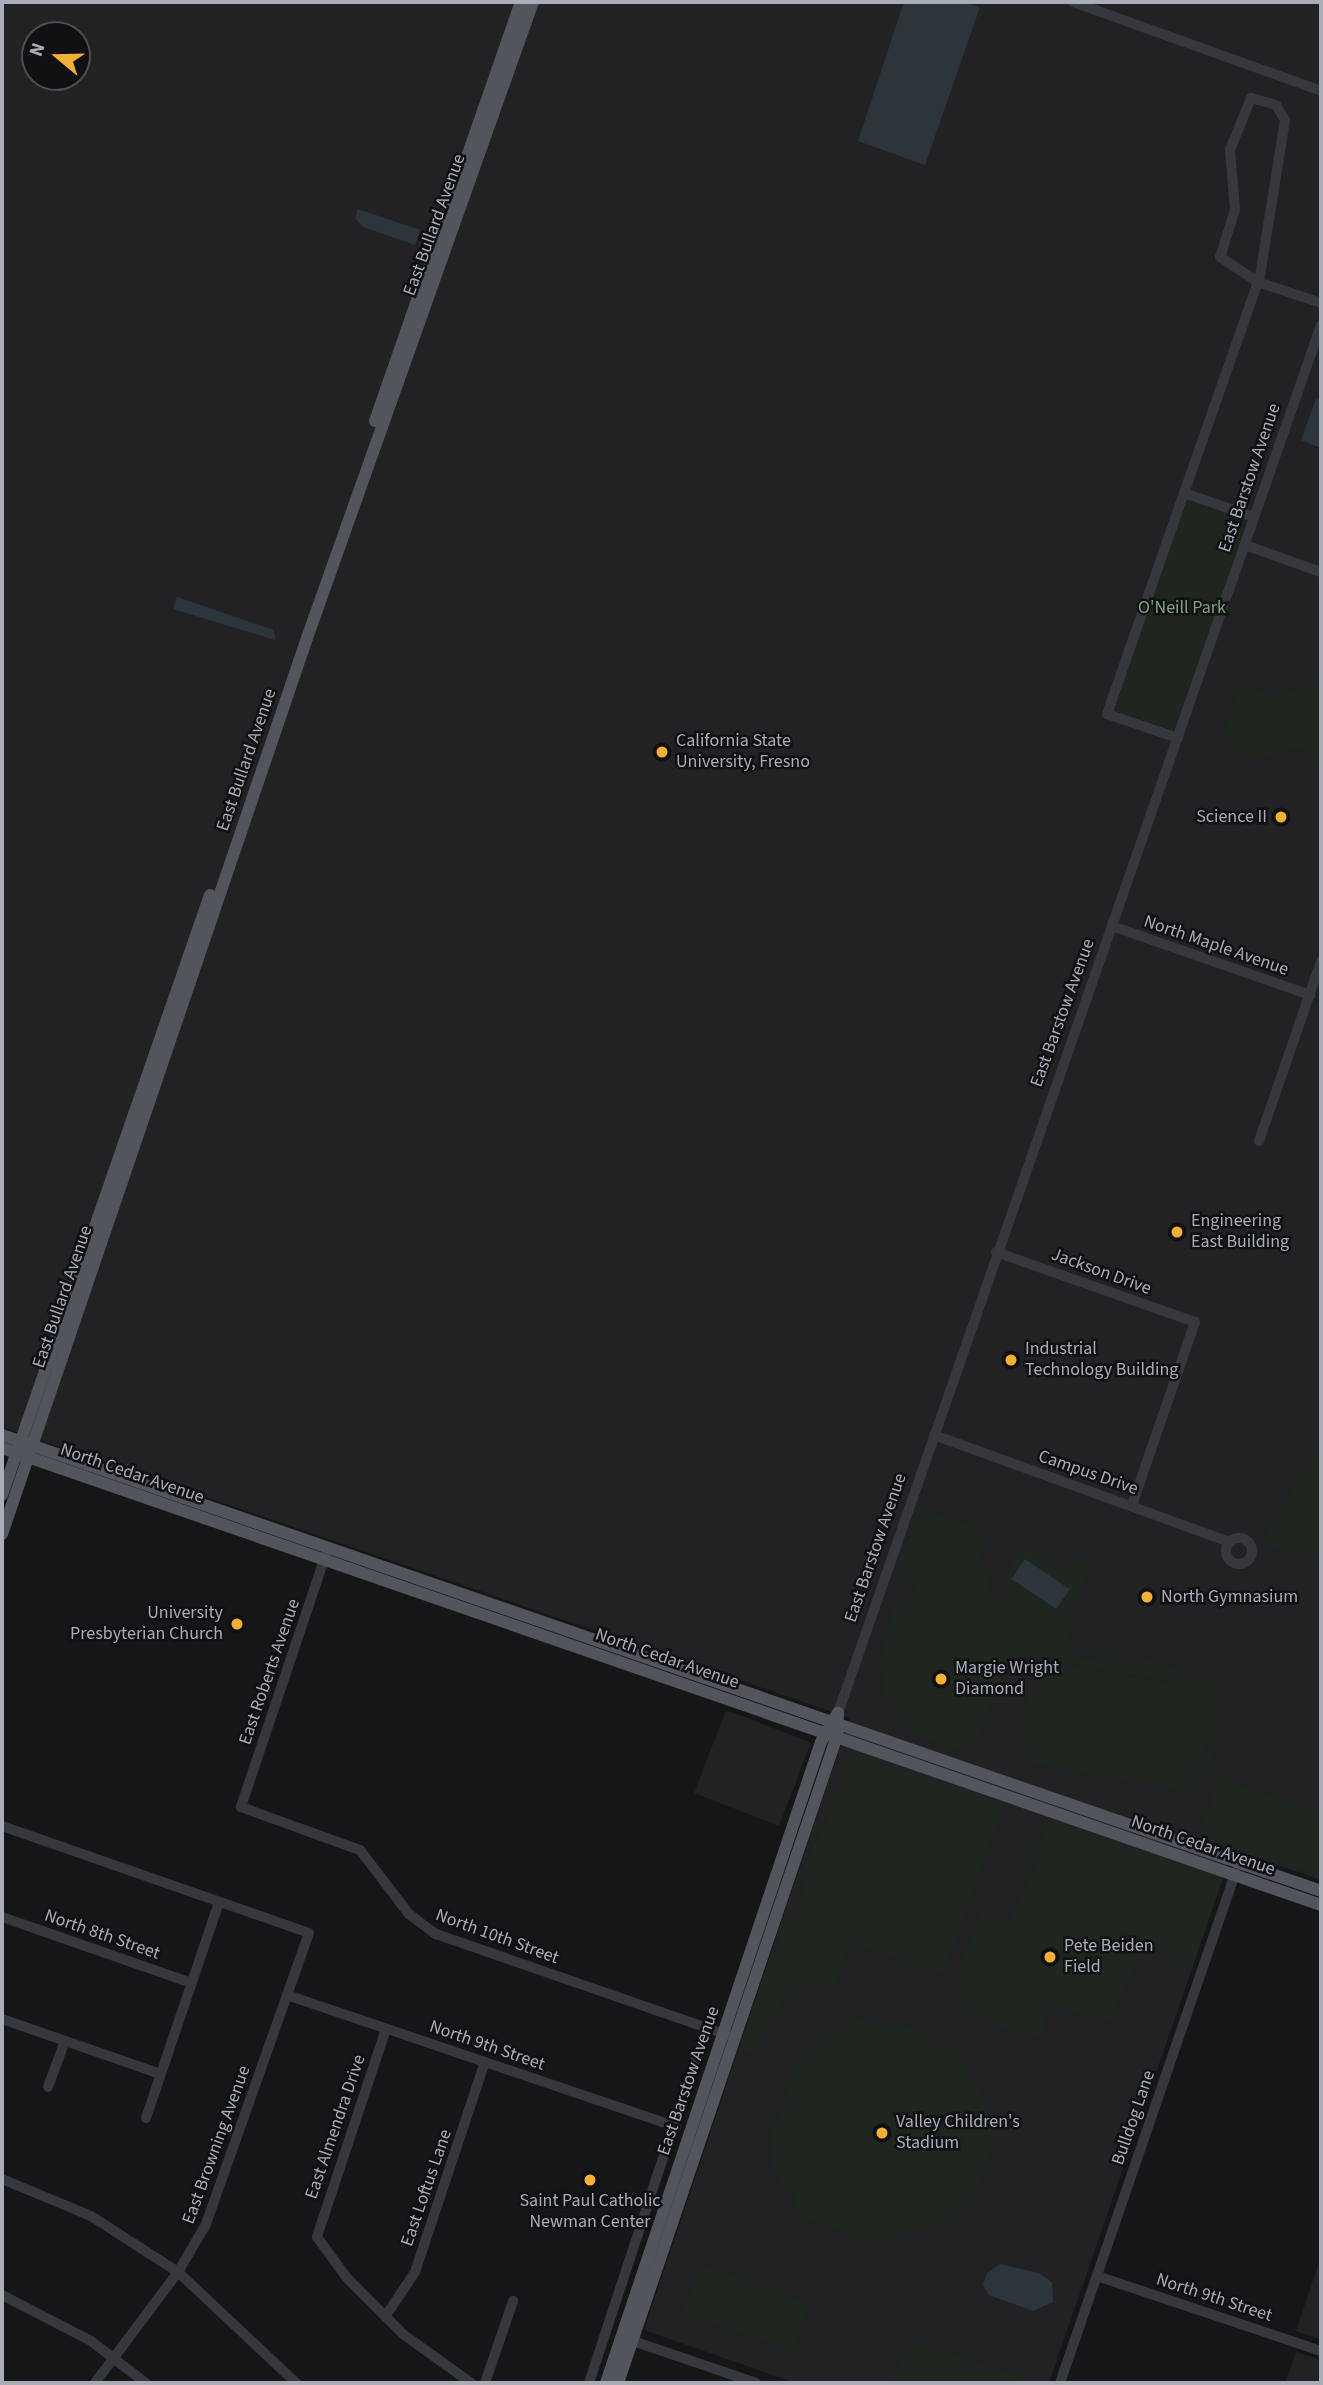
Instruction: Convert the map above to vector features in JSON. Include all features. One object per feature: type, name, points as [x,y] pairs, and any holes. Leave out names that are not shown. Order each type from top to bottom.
[{"type":"main road","name":"East Bullard Avenue","points":[[2,1534],[24,1449],[521,2]]},
{"type":"main road","name":"East Bullard Avenue","points":[[2,1496],[24,1449],[533,2]]},
{"type":"main road","name":"North Cedar Avenue","points":[[2,1434],[24,1449],[327,1553],[554,1625],[1321,1905]]},
{"type":"main road","name":"North Cedar Avenue","points":[[2,1448],[24,1449]]},
{"type":"main road","name":"North Cedar Avenue","points":[[327,1553],[456,1605],[834,1725],[1321,1891]]},
{"type":"main road","points":[[456,1605],[466,1602],[554,1625]]},
{"type":"main road","name":"East Barstow Avenue","points":[[606,2383],[627,2339],[834,1725]]},
{"type":"main road","name":"East Barstow Avenue","points":[[618,2383],[627,2339]]},
{"type":"street","points":[[1073,2],[1321,91]]},
{"type":"street","points":[[1178,738],[1107,714],[1258,282],[1285,120],[1276,105],[1263,100],[1247,102],[1232,143],[1235,210],[1219,252],[1223,261],[1258,282],[1321,303]]},
{"type":"street","name":"East Barstow Avenue","points":[[834,1725],[996,1252],[1321,325]]},
{"type":"street","points":[[1184,494],[1254,517]]},
{"type":"street","points":[[1245,545],[1321,572]]},
{"type":"street","name":"North Maple Avenue","points":[[1112,926],[1310,995]]},
{"type":"street","points":[[1259,1141],[1321,961]]},
{"type":"street","name":"Jackson Drive","points":[[996,1252],[1195,1322],[1132,1505]]},
{"type":"street","name":"Campus Drive","points":[[934,1435],[1230,1542]]},
{"type":"street","name":"East Roberts Avenue","points":[[241,1807],[327,1553]]},
{"type":"street","name":"North 10th Street","points":[[241,1807],[360,1850],[409,1914],[436,1934],[729,2036]]},
{"type":"street","points":[[2,1826],[219,1902],[146,2118]]},
{"type":"street","name":"Bulldog Lane","points":[[1060,2383],[1239,1862]]},
{"type":"street","name":"East Browning Avenue","points":[[95,2383],[178,2272],[216,2201],[309,1933],[219,1902]]},
{"type":"street","name":"North 8th Street","points":[[2,1917],[191,1983]]},
{"type":"street","name":"North 9th Street","points":[[287,1995],[676,2127]]},
{"type":"street","points":[[2,2019],[161,2074]]},
{"type":"street","points":[[589,2383],[676,2127],[706,2028]]},
{"type":"street","name":"East Almendra Drive","points":[[385,2317],[317,2237],[386,2029]]},
{"type":"street","points":[[48,2087],[65,2041]]},
{"type":"street","name":"East Loftus Lane","points":[[385,2317],[415,2272],[485,2062]]},
{"type":"street","points":[[2,2179],[91,2216],[178,2272],[296,2383]]},
{"type":"street","name":"North 9th Street","points":[[1097,2276],[1321,2351]]},
{"type":"street","points":[[2,2295],[65,2325],[146,2383]]},
{"type":"street","points":[[485,2383],[513,2301]]},
{"type":"street","points":[[385,2317],[471,2383]]},
{"type":"street","points":[[627,2339],[756,2383]]},
{"type":"shaded area","name":"California State University, Fresno","points":[[2,2],[1321,2],[1321,1880],[1233,1850],[1049,2383],[795,2383],[644,2330],[850,1718],[2,1427]]},
{"type":"shaded area","points":[[904,2],[963,2],[980,7],[925,165],[858,141]]},
{"type":"shaded area","points":[[358,209],[420,230],[415,245],[363,227],[355,218]]},
{"type":"shaded area","points":[[1316,399],[1321,400],[1321,448],[1301,440]]},
{"type":"shaded area","points":[[177,597],[274,630],[275,640],[173,609]]},
{"type":"shaded area","points":[[1025,1559],[1070,1589],[1056,1609],[1012,1579]]},
{"type":"shaded area","points":[[726,1710],[811,1743],[779,1826],[694,1793]]},
{"type":"shaded area","points":[[1321,2256],[1321,2340],[1296,2331]]},
{"type":"shaded area","points":[[1000,2264],[1039,2273],[1052,2282],[1053,2302],[1033,2311],[989,2295],[983,2285],[987,2273]]},
{"type":"shaded area","points":[[1296,2352],[1321,2360],[1321,2383],[1285,2383]]},
{"type":"green space","name":"O'Neill Park","points":[[1187,497],[1248,518],[1173,733],[1122,714],[1116,699]]},
{"type":"green space","points":[[1321,683],[1321,766],[1301,747],[1248,762],[1244,750],[1220,743],[1240,684],[1275,696]]},
{"type":"green space","points":[[1321,1442],[1321,1558],[1265,1546],[1262,1540]]},
{"type":"green space","points":[[919,1508],[990,1532],[977,1567],[990,1572],[988,1597],[1004,1598],[1014,1554],[1025,1542],[1063,1568],[1072,1557],[1092,1564],[1068,1619],[1077,1625],[1063,1645],[1082,1659],[1094,1660],[1102,1648],[1117,1658],[1123,1649],[1131,1647],[1126,1664],[1132,1667],[1149,1659],[1218,1685],[1216,1745],[1205,1784],[1194,1780],[1208,1750],[1207,1743],[1198,1764],[1180,1779],[1193,1782],[1192,1792],[1021,1762],[1023,1752],[1036,1754],[1023,1728],[1026,1701],[1048,1674],[1074,1667],[1178,1685],[1170,1682],[1011,1653],[972,1755],[920,1736],[904,1724],[885,1696],[880,1660],[895,1604],[907,1607],[916,1583],[896,1573]]},
{"type":"green space","points":[[856,1755],[1004,1804],[943,1975],[849,1942],[836,1985],[822,1982],[819,1977],[790,1991],[780,2002],[785,2008],[749,2054],[738,2051],[764,1973],[804,1895],[806,1861],[838,1796],[841,1762]]},
{"type":"green space","points":[[1219,1777],[1321,1813],[1321,1878],[1198,1835]]},
{"type":"green space","name":"Pete Beiden Field","points":[[1051,1822],[1117,1844],[1117,1853],[1125,1855],[1128,1848],[1215,1878],[1220,1885],[1192,1969],[1166,1956],[1161,1946],[1140,1939],[1133,1976],[1128,1975],[1112,2021],[1050,2006],[1041,2038],[982,2022],[960,2000],[956,1985],[959,1966],[983,1910],[1009,1922],[1037,1863],[1018,1852],[1036,1846]]},
{"type":"green space","name":"Valley Children's Stadium","points":[[849,2017],[897,2027],[899,2024],[928,2033],[927,2038],[971,2060],[964,2074],[978,2088],[992,2124],[993,2144],[975,2197],[962,2212],[930,2233],[899,2233],[893,2250],[791,2213],[797,2197],[782,2185],[773,2167],[771,2125],[777,2125],[780,2107],[790,2110],[794,2099],[785,2094],[793,2079],[789,2075],[816,2042],[846,2031]]},
{"type":"green space","points":[[700,2264],[810,2304],[793,2352],[683,2312]]},
{"type":"green space","points":[[909,2338],[1023,2378],[1021,2383],[893,2383]]},
{"type":"place","name":"California State University, Fresno","points":[[662,752]]},
{"type":"place","name":"Science II","points":[[1281,817]]},
{"type":"place","name":"Engineering East Building","points":[[1177,1232]]},
{"type":"place","name":"Industrial Technology Building","points":[[1011,1360]]},
{"type":"place","name":"North Gymnasium","points":[[1147,1597]]},
{"type":"place","name":"University Presbyterian Church","points":[[237,1624]]},
{"type":"place","name":"Margie Wright Diamond","points":[[941,1679]]},
{"type":"place","name":"Pete Beiden Field","points":[[1050,1957]]},
{"type":"place","name":"Valley Children's Stadium","points":[[882,2133]]},
{"type":"place","name":"Saint Paul Catholic Newman Center","points":[[590,2180]]}]
